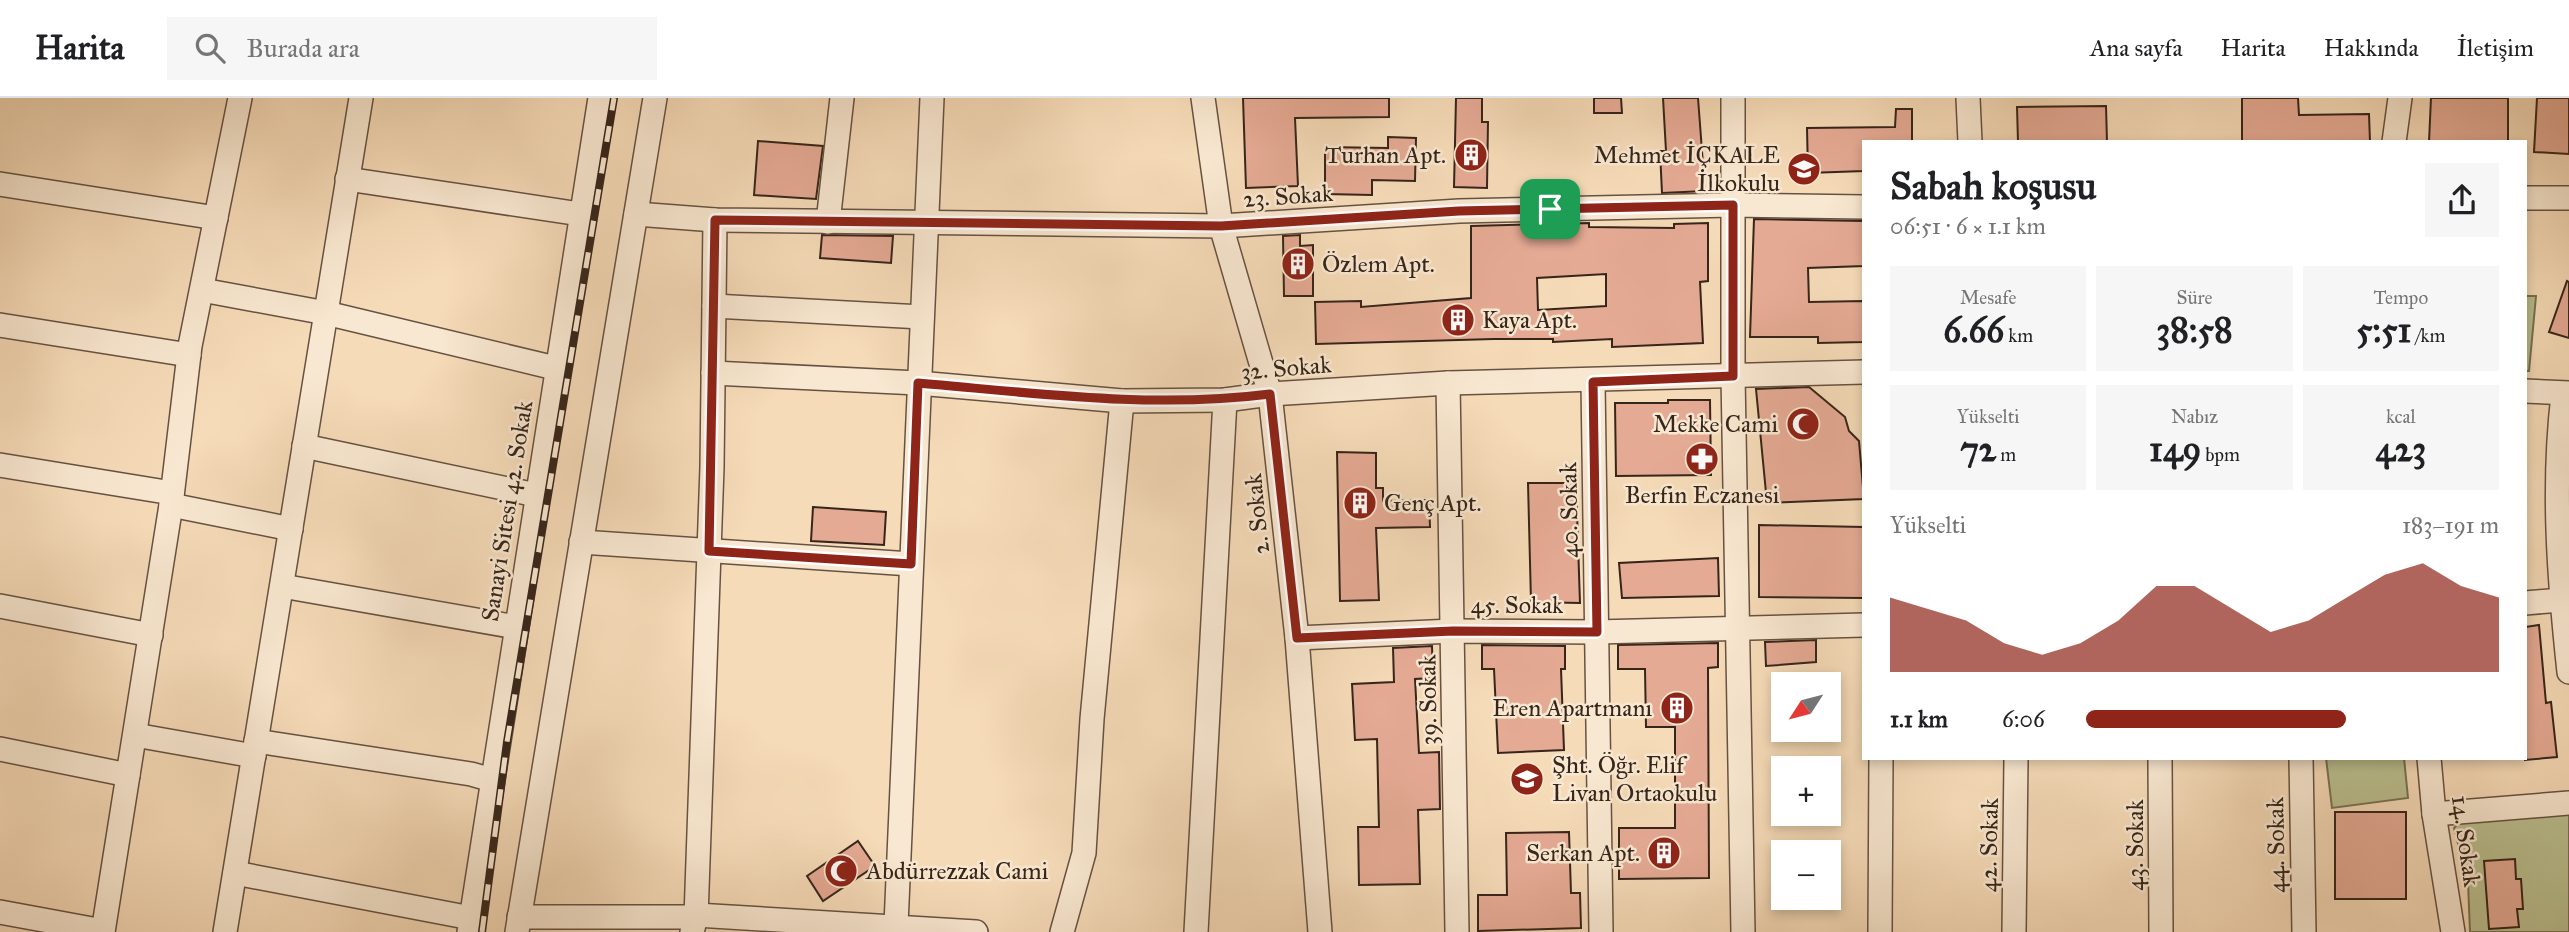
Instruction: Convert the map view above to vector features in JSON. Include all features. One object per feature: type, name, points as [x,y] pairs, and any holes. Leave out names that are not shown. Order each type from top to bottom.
[{"type":"street","points":[[0,912],[103,931],[172,499],[189,355],[240,98]]},
{"type":"street","points":[[225,932],[361,98]]},
{"type":"street","name":"Sanayi Sitesi 42. Sokak","points":[[470,925],[555,368],[600,98]]},
{"type":"street","points":[[655,98],[518,925],[695,921],[830,928],[896,925],[924,930],[976,932]]},
{"type":"street","points":[[828,222],[842,98]]},
{"type":"street","points":[[896,925],[932,98]]},
{"type":"street","name":"2. Sokak","points":[[1203,98],[1221,226],[1270,394],[1297,638],[1320,932]]},
{"type":"street","points":[[1733,98],[1733,376],[1743,932]]},
{"type":"street","points":[[1968,98],[1970,140]]},
{"type":"street","points":[[2394,140],[2400,98]]},
{"type":"street","points":[[348,179],[580,214]]},
{"type":"street","points":[[0,184],[216,218]]},
{"type":"street","points":[[2527,198],[2569,198]]},
{"type":"street","name":"23. Sokak","points":[[636,214],[715,220],[1221,226],[1459,211],[1733,205],[1862,207]]},
{"type":"street","points":[[695,921],[709,551],[715,220]]},
{"type":"street","points":[[202,290],[326,313],[555,368]]},
{"type":"street","points":[[714,306],[922,317]]},
{"type":"street","points":[[0,325],[189,355]]},
{"type":"street","name":"32. Sokak","points":[[713,373],[918,383],[1122,401],[1225,400],[1270,394],[1448,383],[1593,382],[1862,372]]},
{"type":"street","name":"40. Sokak","points":[[1593,382],[1601,932]]},
{"type":"street","name":"39. Sokak","points":[[1448,383],[1457,932]]},
{"type":"street","points":[[2527,391],[2566,394],[2556,455],[2561,600],[2569,671]]},
{"type":"street","points":[[1196,932],[1225,400]]},
{"type":"street","points":[[1062,932],[1084,853],[1093,705],[1122,401]]},
{"type":"street","points":[[304,446],[536,495]]},
{"type":"street","points":[[0,465],[172,499],[291,529]]},
{"type":"street","points":[[581,542],[911,564]]},
{"type":"street","points":[[282,586],[516,627]]},
{"type":"street","points":[[2527,603],[2561,600]]},
{"type":"street","points":[[0,606],[151,635]]},
{"type":"street","name":"45. Sokak","points":[[1297,638],[1453,631],[1597,632],[1738,626],[1862,625]]},
{"type":"street","points":[[135,735],[471,774],[492,780]]},
{"type":"street","points":[[0,749],[128,775]]},
{"type":"street","points":[[1880,932],[1881,760]]},
{"type":"street","name":"42. Sokak","points":[[2014,932],[2016,760]]},
{"type":"street","name":"43. Sokak","points":[[2160,760],[2161,932]]},
{"type":"street","name":"44. Sokak","points":[[2301,760],[2304,932]]},
{"type":"street","name":"14. Sokak","points":[[2429,760],[2434,814],[2452,932]]},
{"type":"street","points":[[2434,814],[2569,803]]},
{"type":"street","points":[[235,873],[470,925]]},
{"type":"green space","points":[[2527,296],[2536,296],[2529,371]]},
{"type":"green space","points":[[2326,760],[2404,760],[2408,798],[2332,808]]},
{"type":"green space","points":[[2569,814],[2569,932],[2470,932],[2468,882],[2454,828],[2464,817]]},
{"type":"building","points":[[1243,98],[1389,98],[1389,117],[1295,118],[1298,186],[1246,188]]},
{"type":"building","name":"Turhan Apt.","points":[[1456,98],[1482,98],[1482,122],[1488,122],[1487,188],[1454,187]]},
{"type":"building","points":[[1594,98],[1621,98],[1622,113],[1594,113]]},
{"type":"building","points":[[1663,98],[1698,98],[1705,191],[1662,193],[1660,151],[1666,151]]},
{"type":"building","points":[[2242,98],[2298,98],[2299,115],[2369,114],[2370,140],[2242,140]]},
{"type":"building","points":[[2431,98],[2508,98],[2508,140],[2429,140]]},
{"type":"building","points":[[2537,98],[2569,98],[2569,154],[2534,152]]},
{"type":"building","points":[[2106,106],[2107,140],[2018,140],[2017,107]]},
{"type":"building","points":[[1896,109],[1912,109],[1912,140],[1862,140],[1862,171],[1808,173],[1807,128],[1895,127]]},
{"type":"building","points":[[1388,137],[1416,138],[1415,181],[1372,180],[1372,195],[1325,194],[1325,147],[1388,148]]},
{"type":"building","points":[[758,141],[823,146],[816,199],[754,195]]},
{"type":"building","points":[[1754,219],[1862,221],[1862,266],[1808,268],[1809,302],[1862,301],[1862,342],[1818,343],[1818,337],[1750,337]]},
{"type":"building","points":[[1589,223],[1589,227],[1674,228],[1674,224],[1708,223],[1708,281],[1700,282],[1703,343],[1612,347],[1612,339],[1553,342],[1553,339],[1494,339],[1316,344],[1315,302],[1361,301],[1361,307],[1471,298],[1471,226]],"holes":[[[1606,274],[1606,306],[1538,310],[1537,278]]]},
{"type":"building","points":[[822,235],[893,236],[891,263],[820,258]]},
{"type":"building","name":"Özlem Apt.","points":[[1300,235],[1300,246],[1313,245],[1313,296],[1284,296],[1283,236]]},
{"type":"building","points":[[2567,281],[2569,282],[2569,338],[2549,332]]},
{"type":"building","name":"Mekke Cami","points":[[1809,387],[1845,417],[1849,431],[1859,441],[1862,499],[1767,503],[1756,389]]},
{"type":"building","points":[[1668,400],[1710,400],[1711,475],[1616,476],[1615,403],[1668,403]]},
{"type":"building","points":[[1337,452],[1376,453],[1376,488],[1383,488],[1383,501],[1429,500],[1430,527],[1376,528],[1379,600],[1340,601]]},
{"type":"building","points":[[1528,483],[1576,483],[1580,603],[1531,602]]},
{"type":"building","points":[[813,507],[886,512],[884,545],[811,541]]},
{"type":"building","points":[[1759,525],[1862,527],[1862,598],[1759,597]]},
{"type":"building","points":[[1718,558],[1719,596],[1622,598],[1619,563]]},
{"type":"building","points":[[2539,625],[2546,703],[2551,702],[2557,757],[2527,760],[2527,627]]},
{"type":"building","points":[[1816,640],[1816,662],[1766,666],[1765,642]]},
{"type":"building","points":[[1718,643],[1718,667],[1708,668],[1709,878],[1619,879],[1619,828],[1675,828],[1675,727],[1646,727],[1645,669],[1618,669],[1618,645]]},
{"type":"building","points":[[1482,645],[1565,646],[1565,669],[1561,669],[1564,750],[1498,753],[1494,669],[1482,669]]},
{"type":"building","points":[[1432,646],[1433,678],[1415,679],[1419,753],[1439,752],[1440,809],[1418,810],[1420,884],[1359,885],[1358,827],[1379,827],[1377,739],[1355,740],[1352,684],[1394,682],[1393,648]]},
{"type":"building","points":[[2335,812],[2406,812],[2406,899],[2335,899]]},
{"type":"building","points":[[1569,832],[1571,893],[1580,893],[1581,928],[1478,931],[1478,895],[1507,895],[1506,833]]},
{"type":"building","name":"Abdürrezzak Cami","points":[[858,841],[875,866],[823,901],[807,876]]},
{"type":"building","points":[[2515,859],[2516,879],[2521,879],[2523,909],[2517,909],[2519,927],[2489,929],[2484,861]]},
{"type":"railway","points":[[482,932],[507,742],[614,98]]},
{"type":"place","name":"Turhan Apt.","points":[[1471,155]]},
{"type":"place","name":"Mehmet İÇKALE İlkokulu","points":[[1804,169]]},
{"type":"place","name":"Özlem Apt.","points":[[1298,264]]},
{"type":"place","name":"Kaya Apt.","points":[[1458,320]]},
{"type":"place","name":"Mekke Cami","points":[[1803,424]]},
{"type":"place","name":"Berfin Eczanesi","points":[[1702,459]]},
{"type":"place","name":"Genç Apt.","points":[[1360,503]]},
{"type":"place","name":"Eren Apartmanı","points":[[1677,708]]},
{"type":"place","name":"Şht. Öğr. Elif Livan Ortaokulu","points":[[1527,779]]},
{"type":"place","name":"Serkan Apt.","points":[[1664,853]]},
{"type":"place","name":"Abdürrezzak Cami","points":[[841,871]]},
{"type":"route","points":[[1733,205],[1733,376],[1593,382],[1597,632],[1453,631],[1297,638],[1270,394],[1225,400],[1122,401],[918,383],[911,564],[709,551],[715,220],[1221,226],[1459,211],[1550,209],[1733,205]]}]
